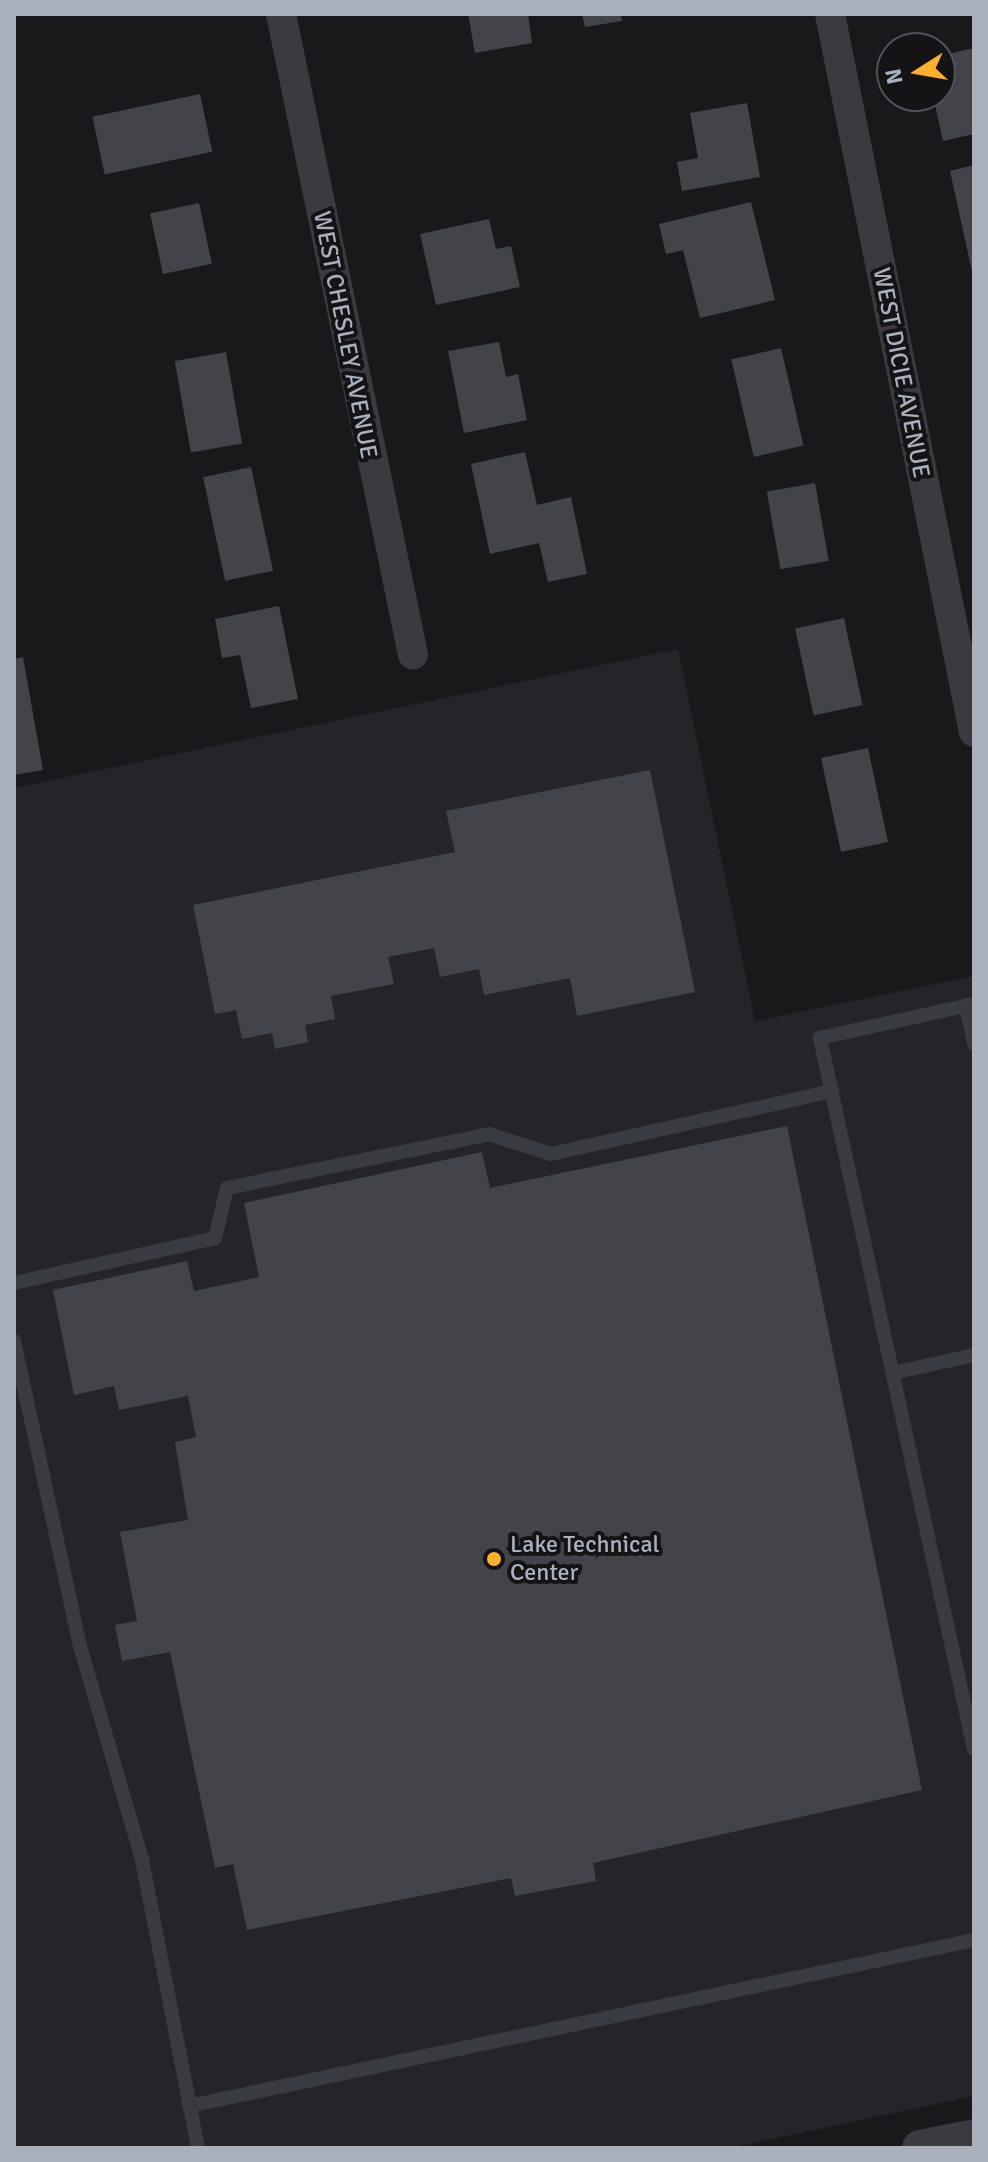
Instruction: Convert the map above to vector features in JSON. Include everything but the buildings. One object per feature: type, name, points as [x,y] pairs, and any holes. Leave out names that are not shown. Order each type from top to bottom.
[{"type":"street","name":"WEST CHESLEY AVENUE","points":[[281,14],[413,655]]},
{"type":"street","name":"WEST DICIE AVENUE","points":[[830,14],[974,732]]},
{"type":"street","points":[[920,2148],[974,2137]]},
{"type":"lane","points":[[974,1044],[970,1004],[820,1038],[974,1749]]},
{"type":"lane","points":[[14,1283],[215,1238],[227,1188],[489,1134],[551,1154],[832,1091]]},
{"type":"lane","points":[[14,1341],[80,1646],[142,1860],[198,2148]]},
{"type":"lane","points":[[893,1373],[974,1355]]},
{"type":"lane","points":[[189,2106],[974,1940]]},
{"type":"shaded area","name":"Lake Technical Center","points":[[678,649],[755,1021],[974,976],[974,2096],[730,2148],[14,2148],[14,788]]},
{"type":"place","name":"Lake Technical Center","points":[[494,1559]]}]
